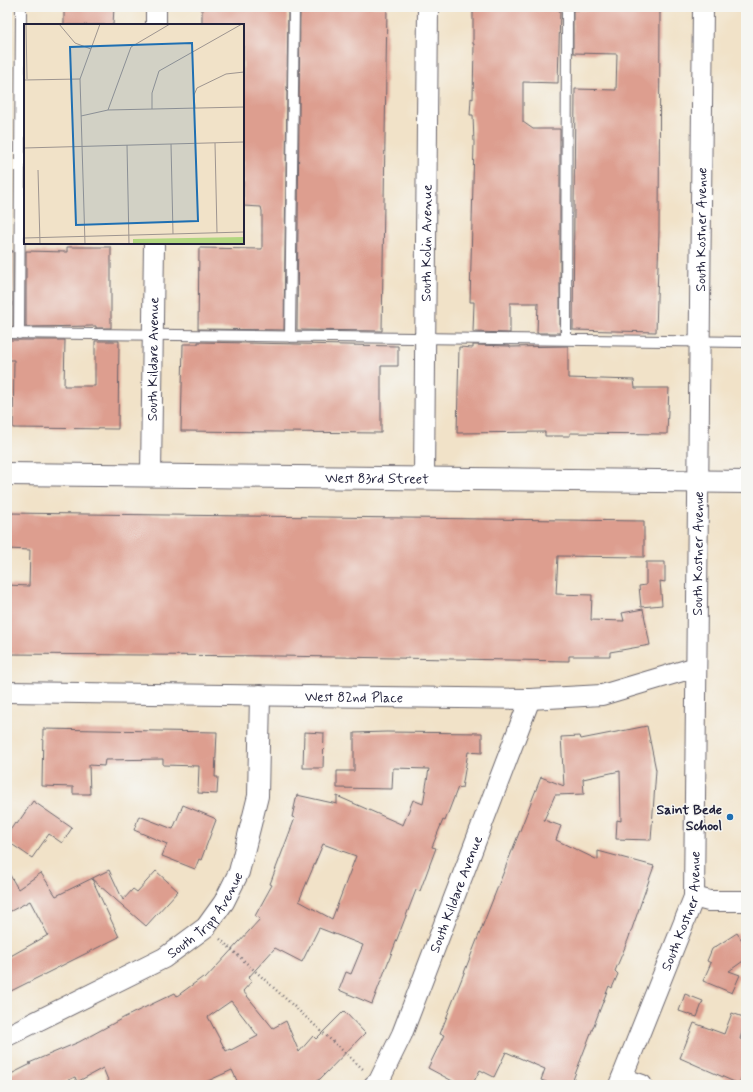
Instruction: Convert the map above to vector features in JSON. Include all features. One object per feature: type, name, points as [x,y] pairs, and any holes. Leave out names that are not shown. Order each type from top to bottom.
[{"type":"street","points":[[156,7],[156,24]]},
{"type":"street","name":"South Kolin Avenue","points":[[424,478],[428,7]]},
{"type":"street","name":"South Kostner Avenue","points":[[621,1081],[694,897],[703,7]]},
{"type":"street","name":"South Kildare Avenue","points":[[151,475],[154,244]]},
{"type":"street","name":"West 83rd Street","points":[[7,474],[746,482]]},
{"type":"street","name":"West 82nd Place","points":[[7,692],[530,699],[602,695],[696,667]]},
{"type":"street","name":"South Tripp Avenue","points":[[7,1036],[164,958],[206,927],[224,902],[239,872],[258,796],[260,695]]},
{"type":"street","name":"South Kildare Avenue","points":[[369,1078],[378,1083],[402,1034],[530,699]]},
{"type":"street","points":[[694,897],[710,901],[746,901]]},
{"type":"street","points":[[621,1081],[642,1085]]},
{"type":"lane","points":[[19,334],[21,7]]},
{"type":"lane","points":[[290,337],[294,7]]},
{"type":"lane","points":[[566,340],[567,7]]},
{"type":"lane","points":[[7,334],[746,342]]},
{"type":"path","points":[[217,936],[369,1078]]},
{"type":"building","points":[[64,7],[114,7],[113,24],[64,24]]},
{"type":"building","points":[[202,7],[288,7],[284,330],[198,329],[199,248],[262,249],[261,207],[244,206],[244,24],[202,24]]},
{"type":"building","points":[[300,7],[387,7],[382,331],[297,330]]},
{"type":"building","points":[[473,7],[558,7],[558,10],[560,10],[558,83],[523,82],[523,122],[533,129],[560,129],[560,333],[537,333],[538,303],[510,303],[510,333],[473,332],[474,302],[470,302],[474,143],[473,115],[470,115],[471,98],[473,99]]},
{"type":"building","points":[[573,10],[660,10],[659,232],[656,332],[573,330],[575,89],[616,90],[617,54],[573,53]]},
{"type":"building","points":[[67,247],[111,247],[111,328],[96,328],[96,326],[26,327],[26,251],[67,252]]},
{"type":"building","points":[[7,251],[13,251],[13,327],[9,327],[9,322],[7,322]]},
{"type":"building","points":[[8,340],[65,340],[64,386],[95,386],[95,341],[119,341],[118,429],[13,428],[14,360],[8,360]]},
{"type":"building","points":[[198,342],[398,346],[398,366],[381,366],[381,433],[181,431],[183,344],[198,344]]},
{"type":"building","points":[[473,345],[510,347],[568,346],[568,378],[634,380],[635,388],[669,388],[667,434],[570,433],[570,436],[545,436],[545,432],[457,433],[459,347],[473,348]]},
{"type":"building","points":[[7,513],[644,521],[644,557],[558,556],[556,594],[592,595],[591,620],[624,621],[622,613],[643,609],[650,645],[610,652],[610,656],[569,656],[569,661],[278,656],[7,654],[7,585],[29,586],[30,550],[7,549]]},
{"type":"building","points":[[646,562],[665,562],[665,582],[660,581],[662,605],[641,607],[639,586],[646,585]]},
{"type":"building","points":[[647,726],[656,770],[651,840],[616,839],[617,820],[621,821],[620,771],[583,779],[584,794],[555,795],[544,820],[561,826],[556,840],[598,860],[598,851],[654,866],[628,940],[615,971],[618,974],[612,988],[609,986],[571,1085],[554,1085],[541,1080],[545,1069],[506,1052],[494,1077],[480,1070],[472,1085],[460,1085],[428,1068],[444,1035],[440,1034],[541,777],[564,786],[561,737],[580,736],[581,739]]},
{"type":"building","points":[[43,729],[217,732],[215,777],[218,777],[217,794],[198,793],[199,766],[163,765],[163,759],[105,760],[104,766],[89,765],[90,794],[73,794],[73,787],[42,786]]},
{"type":"building","points":[[304,732],[324,733],[323,768],[303,768]]},
{"type":"building","points":[[354,733],[482,733],[482,753],[468,752],[462,788],[458,787],[445,821],[443,820],[432,847],[436,848],[420,891],[416,890],[372,1004],[339,990],[346,972],[351,974],[363,945],[319,928],[302,962],[275,948],[248,978],[252,981],[243,991],[273,1028],[286,1021],[299,1052],[313,1036],[316,1039],[344,1011],[365,1033],[320,1079],[309,1085],[239,1085],[232,1070],[199,1085],[110,1085],[103,1068],[77,1082],[75,1077],[58,1085],[7,1085],[7,1076],[31,1064],[29,1063],[79,1042],[125,1017],[175,993],[177,996],[203,977],[205,979],[260,919],[255,916],[272,885],[270,884],[295,818],[292,817],[297,795],[337,804],[337,796],[403,825],[413,800],[423,804],[429,769],[393,768],[392,789],[337,788],[337,771],[354,771]],"holes":[[[323,844],[356,856],[332,919],[299,901]],[[231,1001],[258,1036],[231,1050],[226,1051],[208,1017]]]},
{"type":"building","points":[[33,801],[72,828],[62,843],[49,834],[32,858],[7,841],[7,835],[15,823],[17,824]]},
{"type":"building","points":[[183,805],[216,820],[201,860],[199,859],[195,869],[162,856],[167,844],[134,830],[139,816],[173,829]]},
{"type":"building","points":[[7,870],[18,889],[41,873],[56,896],[109,870],[123,900],[133,889],[137,892],[156,871],[178,891],[146,926],[92,879],[119,937],[7,993],[7,958],[48,935],[30,901],[7,913]]},
{"type":"building","points":[[737,933],[746,946],[746,959],[729,971],[740,975],[732,993],[703,981],[711,963],[707,961],[712,949]]},
{"type":"building","points":[[685,994],[703,1001],[697,1017],[679,1011]]},
{"type":"building","points":[[732,1013],[746,1018],[740,1039],[746,1041],[746,1065],[739,1084],[680,1058],[694,1023],[724,1034]]},
{"type":"place","name":"Saint Bede School","points":[[730,817]]}]
